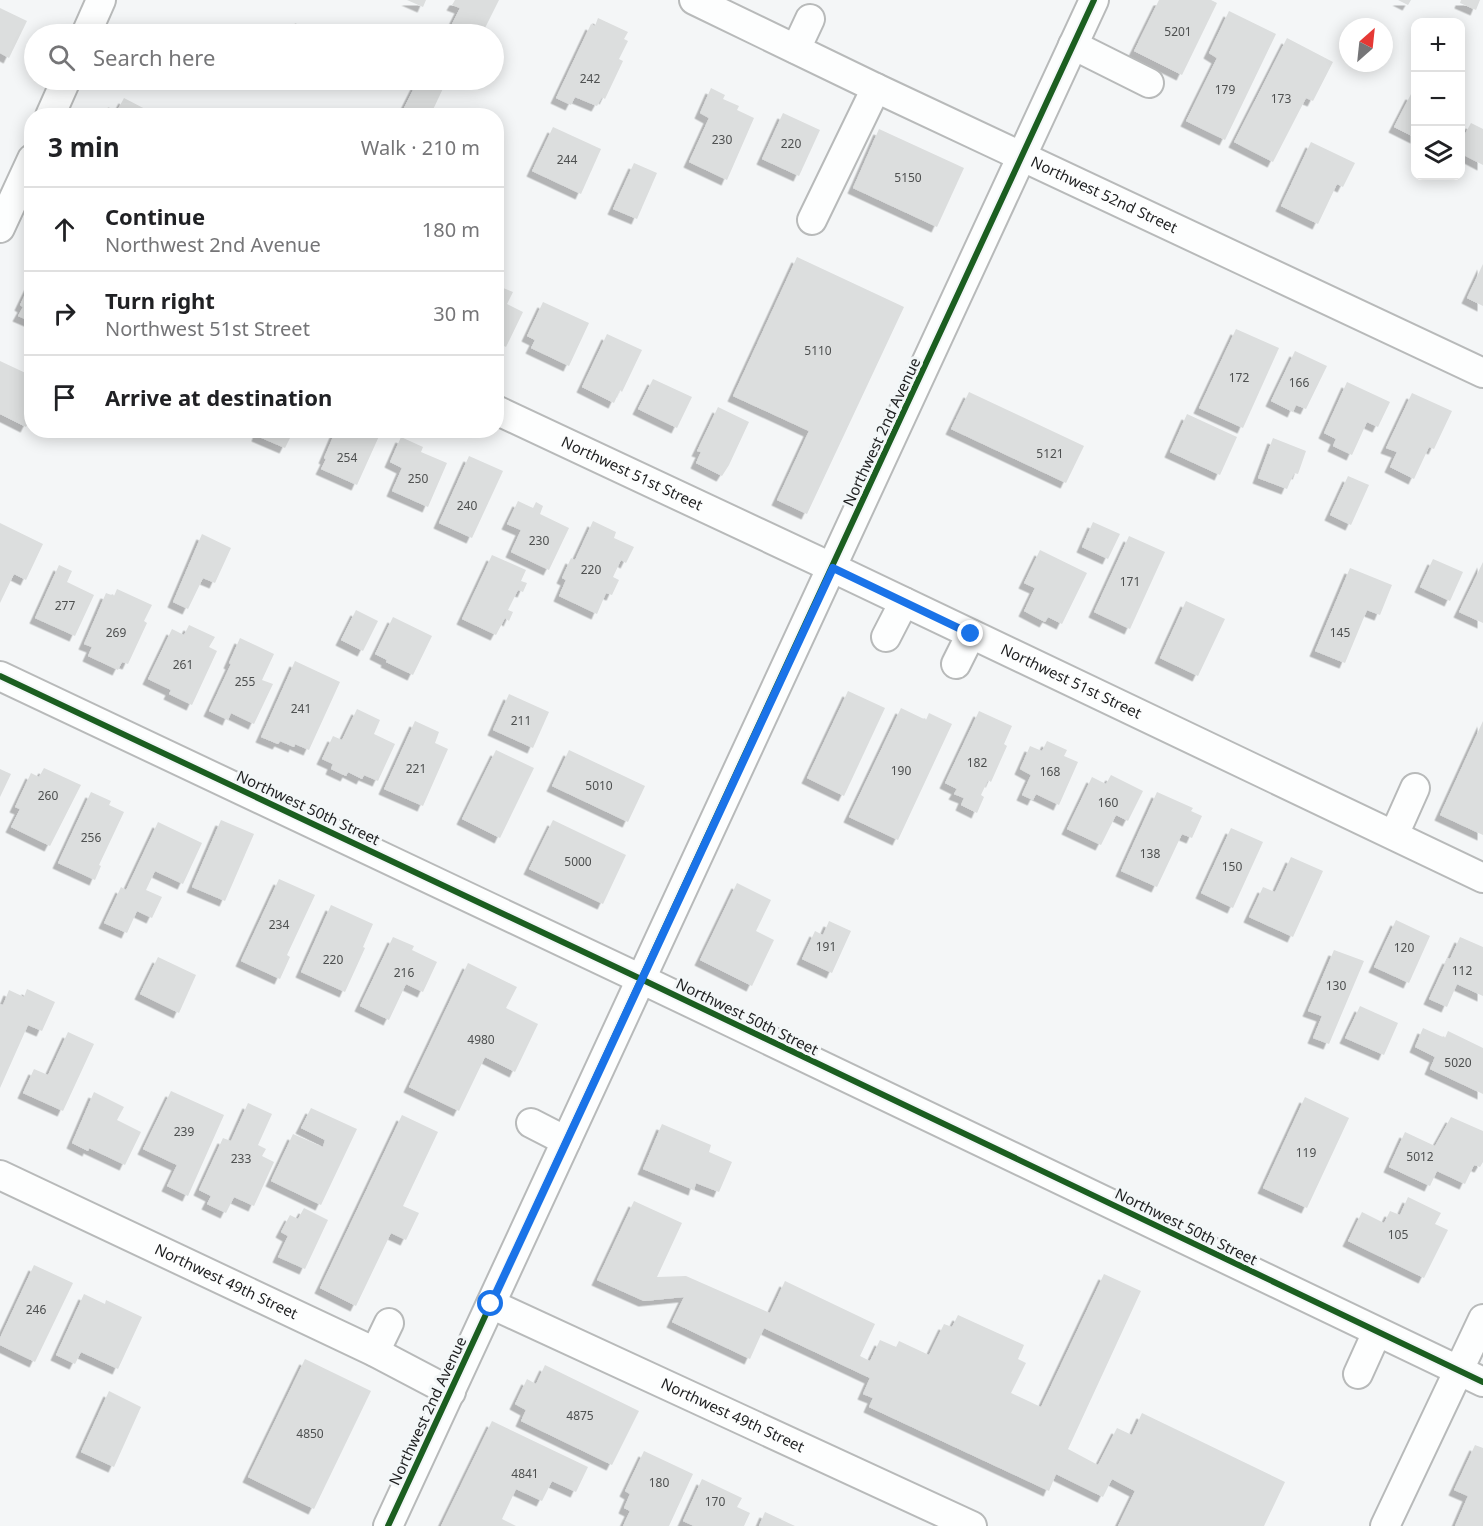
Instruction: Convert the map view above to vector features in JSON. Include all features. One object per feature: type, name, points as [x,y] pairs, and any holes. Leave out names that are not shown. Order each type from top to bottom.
[{"type":"street","points":[[90,24],[101,0]]},
{"type":"street","name":"Northwest 52nd Street","points":[[694,0],[1483,374]]},
{"type":"street","name":"Northwest 2nd Avenue","points":[[388,1526],[1094,0]]},
{"type":"street","points":[[796,49],[810,19]]},
{"type":"street","points":[[1073,45],[1149,83]]},
{"type":"street","points":[[812,220],[876,88]]},
{"type":"street","points":[[54,108],[62,90]]},
{"type":"street","points":[[0,228],[17,186]]},
{"type":"street","name":"Northwest 51st Street","points":[[504,414],[1483,878]]},
{"type":"street","points":[[886,637],[904,602]]},
{"type":"street","points":[[956,664],[971,634]]},
{"type":"street","name":"Northwest 50th Street","points":[[0,676],[641,979],[1471,1377]]},
{"type":"street","points":[[1394,836],[1415,788]]},
{"type":"street","points":[[531,1123],[567,1141]]},
{"type":"street","name":"Northwest 49th Street","points":[[0,1175],[375,1352],[451,1392]]},
{"type":"street","name":"Northwest 49th Street","points":[[491,1304],[972,1526]]},
{"type":"street","points":[[1385,1526],[1471,1377],[1483,1319]]},
{"type":"street","points":[[375,1352],[389,1323]]},
{"type":"street","points":[[1358,1374],[1377,1332]]},
{"type":"building","points":[[407,0],[426,0],[423,7]]},
{"type":"building","points":[[455,0],[499,0],[487,24],[452,24],[460,8],[452,5]]},
{"type":"building","points":[[1159,0],[1211,0],[1217,3],[1182,75],[1134,51]]},
{"type":"building","points":[[1398,0],[1411,0],[1408,5]]},
{"type":"building","points":[[1461,0],[1480,0],[1476,10],[1460,3]]},
{"type":"building","points":[[0,8],[27,21],[9,58],[0,53]]},
{"type":"building","points":[[1229,11],[1276,34],[1225,140],[1186,121],[1217,58],[1209,53]]},
{"type":"building","points":[[598,18],[628,32],[624,39],[628,41],[619,59],[623,61],[605,99],[602,97],[597,106],[575,97],[571,105],[556,98],[591,24],[595,26]]},
{"type":"building","points":[[1287,38],[1333,62],[1313,101],[1306,98],[1273,162],[1234,142]]},
{"type":"building","points":[[711,88],[725,95],[723,99],[739,106],[737,110],[754,118],[727,180],[689,162],[709,118],[700,113]]},
{"type":"building","points":[[413,90],[442,90],[434,108],[404,108]]},
{"type":"building","points":[[1411,94],[1411,136],[1394,127]]},
{"type":"building","points":[[124,98],[143,108],[119,108]]},
{"type":"building","points":[[783,113],[820,130],[799,176],[762,159]]},
{"type":"building","points":[[1471,123],[1483,129],[1483,165],[1465,156],[1465,134]]},
{"type":"building","points":[[553,127],[601,149],[581,194],[532,171]]},
{"type":"building","points":[[879,129],[964,168],[937,227],[853,188]]},
{"type":"building","points":[[1311,142],[1355,163],[1343,187],[1337,184],[1318,224],[1281,206]]},
{"type":"building","points":[[634,163],[657,173],[637,219],[613,209]]},
{"type":"building","points":[[797,257],[904,307],[807,514],[777,500],[809,431],[733,396]]},
{"type":"building","points":[[1483,264],[1483,306],[1467,298]]},
{"type":"building","points":[[504,288],[513,292],[507,304],[523,312],[506,347],[504,346]]},
{"type":"building","points":[[24,297],[24,319],[18,316],[23,307],[20,305]]},
{"type":"building","points":[[543,302],[589,323],[569,366],[531,348],[535,340],[527,336]]},
{"type":"building","points":[[1236,329],[1279,348],[1243,428],[1199,408]]},
{"type":"building","points":[[607,334],[642,350],[622,392],[620,390],[614,403],[582,387]]},
{"type":"building","points":[[1295,351],[1327,366],[1306,409],[1296,405],[1293,412],[1271,401]]},
{"type":"building","points":[[0,361],[24,372],[24,426],[0,414]]},
{"type":"building","points":[[653,379],[692,397],[677,428],[638,409]]},
{"type":"building","points":[[1347,382],[1390,402],[1378,427],[1367,422],[1352,455],[1333,446],[1336,439],[1324,433]]},
{"type":"building","points":[[969,392],[1084,446],[1066,483],[951,429]]},
{"type":"building","points":[[1412,393],[1452,411],[1434,449],[1429,447],[1414,479],[1390,467],[1397,452],[1386,448]]},
{"type":"building","points":[[718,407],[749,422],[722,476],[696,463],[701,452],[697,451]]},
{"type":"building","points":[[1187,414],[1237,437],[1220,475],[1170,452]]},
{"type":"building","points":[[262,438],[290,438],[285,448]]},
{"type":"building","points":[[333,438],[378,438],[357,485],[321,469],[326,459],[324,458]]},
{"type":"building","points":[[401,438],[403,438],[423,447],[421,452],[447,463],[428,507],[392,491],[402,468],[390,462]]},
{"type":"building","points":[[1273,438],[1306,451],[1298,474],[1294,473],[1287,489],[1258,478]]},
{"type":"building","points":[[469,456],[503,471],[472,538],[439,523]]},
{"type":"building","points":[[1348,476],[1369,485],[1351,525],[1330,515]]},
{"type":"building","points":[[518,501],[533,508],[536,502],[543,506],[540,514],[569,528],[549,570],[511,552],[521,530],[507,524]]},
{"type":"building","points":[[593,521],[616,532],[614,538],[634,547],[626,563],[621,560],[613,577],[619,580],[612,595],[606,593],[597,614],[559,596],[566,580],[562,578],[571,558],[575,560]]},
{"type":"building","points":[[1093,522],[1120,534],[1108,559],[1082,547]]},
{"type":"building","points":[[0,523],[43,544],[26,580],[14,574],[0,603]]},
{"type":"building","points":[[202,534],[231,548],[215,583],[203,578],[188,609],[173,602]]},
{"type":"building","points":[[1129,536],[1165,552],[1130,629],[1094,612]]},
{"type":"building","points":[[1040,550],[1087,573],[1062,624],[1048,617],[1045,622],[1024,611],[1035,588],[1024,583]]},
{"type":"building","points":[[492,555],[526,570],[521,581],[527,583],[523,592],[518,590],[508,610],[513,612],[509,621],[505,618],[496,635],[462,619]]},
{"type":"building","points":[[1433,559],[1463,572],[1450,601],[1420,587]]},
{"type":"building","points":[[1483,562],[1483,623],[1459,612]]},
{"type":"building","points":[[59,565],[72,571],[67,582],[94,595],[75,636],[35,618]]},
{"type":"building","points":[[1350,568],[1392,585],[1380,615],[1367,610],[1345,663],[1315,651]]},
{"type":"building","points":[[117,589],[152,605],[144,621],[147,623],[128,664],[122,662],[118,670],[88,656],[92,647],[84,644],[106,593],[114,596]]},
{"type":"building","points":[[1186,601],[1225,619],[1198,676],[1160,658]]},
{"type":"building","points":[[356,610],[378,621],[363,651],[341,640]]},
{"type":"building","points":[[393,617],[432,636],[413,675],[375,654]]},
{"type":"building","points":[[189,625],[215,637],[209,647],[217,651],[192,705],[169,694],[171,690],[148,679],[172,629],[184,635]]},
{"type":"building","points":[[240,638],[274,654],[262,680],[273,684],[254,724],[231,713],[228,720],[209,711],[231,664],[229,663]]},
{"type":"building","points":[[295,661],[340,682],[309,750],[280,741],[278,744],[261,737]]},
{"type":"building","points":[[848,691],[885,708],[844,796],[807,778]]},
{"type":"building","points":[[509,694],[549,712],[533,748],[493,730]]},
{"type":"building","points":[[901,708],[926,720],[929,713],[952,724],[898,840],[849,817]]},
{"type":"building","points":[[357,709],[380,720],[374,734],[395,744],[378,781],[364,775],[362,779],[348,772],[346,776],[331,769],[333,764],[322,759],[333,736],[342,740]]},
{"type":"building","points":[[979,711],[1012,726],[1004,744],[1007,746],[991,782],[988,780],[981,795],[984,797],[977,813],[961,805],[964,798],[954,794],[957,789],[945,783]]},
{"type":"building","points":[[415,721],[439,732],[435,743],[448,749],[423,806],[384,789]]},
{"type":"building","points":[[1483,721],[1483,835],[1440,815]]},
{"type":"building","points":[[1047,741],[1067,750],[1064,756],[1078,762],[1059,805],[1036,794],[1033,800],[1022,795],[1031,775],[1020,769],[1030,746],[1042,751]]},
{"type":"building","points":[[496,750],[534,768],[500,838],[462,819]]},
{"type":"building","points":[[569,750],[645,786],[628,822],[552,786]]},
{"type":"building","points":[[44,768],[81,785],[50,846],[11,827],[20,809],[15,807],[31,773],[39,777]]},
{"type":"building","points":[[0,769],[11,774],[0,797]]},
{"type":"building","points":[[1111,775],[1143,791],[1128,821],[1116,815],[1101,845],[1067,829],[1092,777],[1106,784]]},
{"type":"building","points":[[91,792],[111,801],[109,805],[124,812],[99,865],[101,866],[95,880],[58,863]]},
{"type":"building","points":[[1157,792],[1193,808],[1191,811],[1202,816],[1192,838],[1182,834],[1157,887],[1121,871]]},
{"type":"building","points":[[221,820],[254,834],[225,901],[192,887]]},
{"type":"building","points":[[553,820],[626,855],[603,904],[529,869]]},
{"type":"building","points":[[158,822],[202,843],[183,884],[155,871],[146,890],[162,897],[152,918],[137,911],[127,933],[104,923],[121,887],[126,890]]},
{"type":"building","points":[[1231,828],[1263,842],[1233,908],[1201,893]]},
{"type":"building","points":[[1291,857],[1323,871],[1293,937],[1249,917],[1263,887],[1275,892]]},
{"type":"building","points":[[279,879],[315,895],[287,955],[290,957],[280,979],[241,961]]},
{"type":"building","points":[[737,883],[771,900],[756,931],[774,940],[752,986],[700,960]]},
{"type":"building","points":[[331,905],[373,924],[345,992],[301,972]]},
{"type":"building","points":[[1396,920],[1430,936],[1409,983],[1374,967]]},
{"type":"building","points":[[829,921],[851,931],[832,973],[802,959],[815,931],[823,935]]},
{"type":"building","points":[[393,937],[414,946],[412,950],[437,962],[423,992],[406,984],[389,1020],[360,1006]]},
{"type":"building","points":[[1460,937],[1483,947],[1483,996],[1457,984],[1447,1007],[1429,999]]},
{"type":"building","points":[[1334,950],[1364,961],[1329,1044],[1313,1038],[1322,1016],[1308,1011]]},
{"type":"building","points":[[158,957],[196,975],[179,1013],[140,994]]},
{"type":"building","points":[[468,963],[517,987],[506,1008],[538,1024],[515,1072],[485,1057],[459,1111],[409,1087]]},
{"type":"building","points":[[27,989],[55,1002],[42,1031],[28,1025],[0,1088],[0,1004],[3,1005],[9,990],[24,997]]},
{"type":"building","points":[[1360,1006],[1398,1023],[1384,1055],[1345,1038]]},
{"type":"building","points":[[1423,1028],[1445,1038],[1448,1031],[1483,1048],[1483,1094],[1430,1069],[1435,1057],[1415,1047]]},
{"type":"building","points":[[68,1032],[94,1044],[63,1111],[23,1093],[34,1069],[48,1075]]},
{"type":"building","points":[[171,1091],[224,1115],[188,1196],[167,1186],[177,1165],[143,1149]]},
{"type":"building","points":[[94,1092],[124,1107],[117,1120],[141,1132],[125,1165],[89,1148],[88,1151],[72,1143]]},
{"type":"building","points":[[1305,1097],[1349,1118],[1307,1208],[1263,1188]]},
{"type":"building","points":[[248,1103],[272,1114],[258,1145],[266,1149],[262,1156],[274,1162],[254,1206],[234,1197],[226,1213],[207,1204],[211,1196],[199,1190],[223,1138],[231,1141]]},
{"type":"building","points":[[311,1108],[357,1129],[321,1205],[271,1181],[293,1134],[323,1147],[325,1140],[301,1128]]},
{"type":"building","points":[[402,1115],[438,1132],[403,1206],[419,1213],[406,1240],[391,1233],[356,1306],[320,1288]]},
{"type":"building","points":[[1451,1117],[1483,1131],[1483,1162],[1480,1167],[1474,1165],[1465,1184],[1437,1171],[1430,1186],[1389,1167],[1405,1132],[1435,1146]]},
{"type":"building","points":[[662,1124],[711,1145],[709,1152],[732,1162],[719,1192],[696,1183],[694,1190],[643,1169]]},
{"type":"building","points":[[1408,1197],[1441,1213],[1435,1224],[1448,1230],[1424,1278],[1348,1241],[1362,1212],[1384,1223],[1390,1211],[1400,1215]]},
{"type":"building","points":[[634,1201],[682,1223],[657,1277],[686,1276],[770,1313],[785,1281],[875,1324],[860,1356],[870,1361],[880,1340],[896,1347],[899,1341],[929,1355],[944,1324],[952,1327],[958,1315],[1024,1345],[1018,1359],[1026,1363],[1011,1393],[1041,1407],[1104,1274],[1141,1291],[1068,1449],[1098,1465],[1117,1428],[1132,1435],[1142,1413],[1285,1482],[1264,1526],[1118,1526],[1135,1491],[1112,1479],[1103,1497],[1056,1474],[1049,1491],[869,1407],[873,1398],[863,1394],[870,1378],[764,1328],[750,1359],[672,1322],[684,1297],[644,1301],[597,1280]]},
{"type":"building","points":[[304,1208],[328,1220],[305,1269],[278,1257],[288,1236],[281,1232],[290,1215],[298,1219]]},
{"type":"building","points":[[34,1265],[73,1283],[35,1362],[0,1345],[0,1338]]},
{"type":"building","points":[[84,1294],[105,1304],[106,1300],[142,1317],[118,1369],[81,1352],[75,1364],[56,1355]]},
{"type":"building","points":[[305,1359],[371,1391],[314,1509],[248,1477]]},
{"type":"building","points":[[545,1365],[639,1411],[612,1465],[521,1421],[526,1410],[515,1404],[527,1379],[536,1384]]},
{"type":"building","points":[[109,1391],[141,1407],[114,1467],[81,1452]]},
{"type":"building","points":[[492,1421],[588,1467],[576,1492],[552,1481],[542,1501],[516,1489],[502,1519],[516,1526],[441,1526]]},
{"type":"building","points":[[1475,1445],[1483,1448],[1483,1526],[1455,1526],[1468,1496],[1454,1490]]},
{"type":"building","points":[[644,1451],[693,1474],[669,1526],[623,1526],[630,1511],[624,1508],[630,1494],[625,1491]]},
{"type":"building","points":[[702,1479],[742,1498],[737,1507],[750,1513],[744,1526],[694,1526],[683,1521]]},
{"type":"building","points":[[765,1512],[795,1526],[759,1526]]},
{"type":"cycle path","points":[[388,1526],[1094,0]]},
{"type":"cycle path","points":[[0,676],[641,979],[1483,1382]]},
{"type":"route","points":[[491,1304],[833,568],[971,634]]}]
